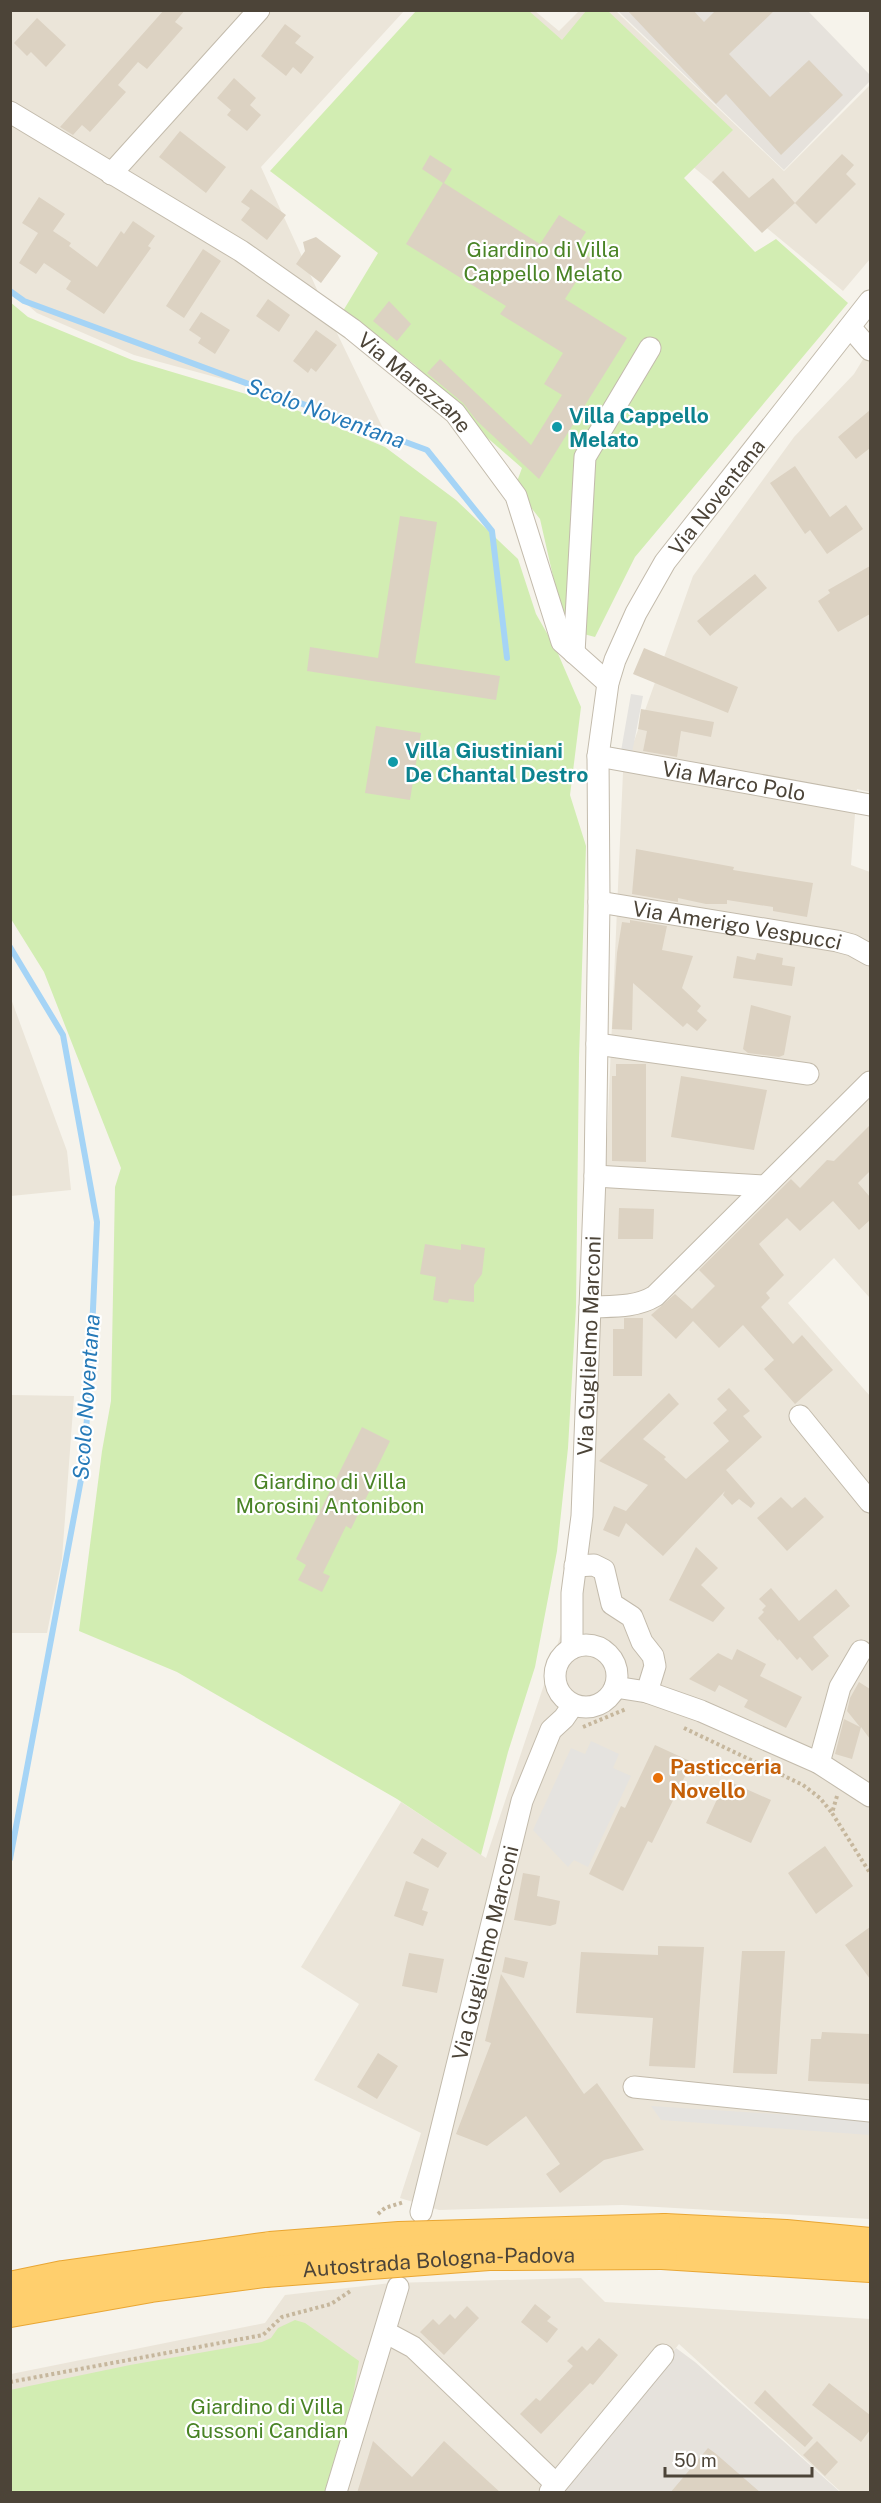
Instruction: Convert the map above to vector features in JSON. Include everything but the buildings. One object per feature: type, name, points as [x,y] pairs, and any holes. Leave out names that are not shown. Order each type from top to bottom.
[{"type":"highway","name":"Autostrada Bologna-Padova","points":[[10,2287],[63,2276],[267,2259],[489,2255],[786,2235],[870,2243]]},
{"type":"highway","name":"Autostrada Bologna-Padova","points":[[664,2242],[870,2267]]},
{"type":"highway","name":"Autostrada Bologna-Padova","points":[[10,2312],[151,2287],[267,2259]]},
{"type":"street","points":[[111,174],[259,10]]},
{"type":"street","name":"Via Marezzane","points":[[10,112],[250,257],[352,329],[455,413],[516,496],[562,642],[608,683]]},
{"type":"street","name":"Via Noventana","points":[[608,683],[615,660],[636,613],[665,562],[870,301]]},
{"type":"street","points":[[851,328],[870,350]]},
{"type":"street","points":[[574,653],[585,457],[650,348]]},
{"type":"street","name":"Via Guglielmo Marconi","points":[[572,1648],[572,1593],[582,1516],[595,1176],[599,902],[598,756],[608,683]]},
{"type":"street","name":"Via Marco Polo","points":[[598,756],[870,805]]},
{"type":"street","name":"Via Amerigo Vespucci","points":[[599,902],[837,942],[852,945],[870,955]]},
{"type":"street","points":[[597,1044],[808,1074]]},
{"type":"street","points":[[590,1307],[633,1305],[646,1302],[655,1296],[870,1082]]},
{"type":"street","points":[[595,1176],[765,1186]]},
{"type":"street","points":[[800,1416],[870,1502]]},
{"type":"street","points":[[576,1566],[594,1565],[604,1570],[612,1604],[632,1617],[642,1642],[653,1656],[655,1666],[640,1700]]},
{"type":"street","points":[[593,1646],[610,1657],[617,1676],[615,1687],[602,1702],[583,1707],[573,1705],[559,1691],[555,1682],[558,1662],[572,1648],[593,1646]]},
{"type":"street","points":[[819,1763],[840,1687],[861,1651]]},
{"type":"street","points":[[615,1687],[640,1700],[701,1711],[819,1763],[870,1796]]},
{"type":"street","name":"Via Guglielmo Marconi","points":[[415,2204],[522,1801],[551,1730],[564,1718],[573,1705]]},
{"type":"street","points":[[634,2087],[870,2111]]},
{"type":"street","points":[[336,2493],[398,2287]]},
{"type":"street","points":[[385,2332],[413,2347],[553,2488],[663,2355]]},
{"type":"path","points":[[551,1730],[566,1742],[584,1727],[640,1700]]},
{"type":"path","points":[[676,1725],[803,1785],[820,1798],[832,1813],[870,1873]]},
{"type":"path","points":[[832,1813],[840,1789]]},
{"type":"path","points":[[377,2215],[385,2208],[405,2202],[415,2204]]},
{"type":"path","points":[[10,2382],[263,2335],[282,2317],[331,2304],[351,2291],[354,2282]]},
{"type":"shaded area","points":[[11,11],[404,11],[261,167],[391,445],[293,398],[134,355],[37,313],[11,291]]},
{"type":"shaded area","points":[[505,11],[535,11],[559,31],[579,11],[616,11],[784,171],[870,85],[870,259],[843,291]]},
{"type":"shaded area","points":[[618,11],[808,11],[870,75],[870,81],[784,170]]},
{"type":"shaded area","points":[[870,348],[870,792],[857,789],[851,865],[870,872],[870,1296],[834,1258],[788,1303],[870,1396],[870,2219],[622,2205],[439,2210],[400,2198],[421,2133],[314,2080],[359,2004],[301,1967],[401,1802],[486,1858],[568,1613],[599,1322],[623,772],[693,576],[794,437],[854,374]]},
{"type":"shaded area","points":[[631,694],[643,696],[632,753],[621,751]]},
{"type":"shaded area","points":[[10,996],[67,1151],[71,1190],[11,1196]]},
{"type":"shaded area","points":[[11,1395],[74,1396],[62,1559],[47,1633],[11,1633]]},
{"type":"shaded area","points":[[591,1741],[619,1754],[613,1768],[631,1776],[588,1867],[574,1860],[568,1867],[533,1830],[571,1748],[585,1754]]},
{"type":"shaded area","points":[[651,2106],[870,2120],[870,2135],[661,2120]]},
{"type":"shaded area","points":[[581,2278],[605,2302],[870,2319],[870,2492],[841,2492],[679,2344],[559,2492],[11,2492],[11,2374],[265,2323],[285,2295],[391,2283]]},
{"type":"shaded area","points":[[676,2348],[695,2362],[840,2492],[560,2492]]},
{"type":"green space","name":"Giardino di Villa Cappello Melato","points":[[416,11],[529,11],[562,40],[586,11],[608,11],[733,130],[684,178],[755,252],[776,239],[848,303],[635,557],[595,637],[565,629],[540,519],[515,487],[522,468],[476,428],[415,365],[343,311],[378,253],[270,171]]},
{"type":"green space","name":"Giardino di Villa Morosini Antonibon","points":[[10,302],[28,317],[132,360],[289,407],[385,447],[456,500],[518,559],[536,614],[556,649],[581,707],[570,795],[586,846],[579,1058],[576,1307],[568,1448],[557,1551],[535,1667],[508,1752],[481,1855],[397,1799],[177,1672],[79,1631],[102,1451],[111,1401],[115,1187],[121,1168],[44,972],[11,919]]},
{"type":"green space","name":"Giardino di Villa Gussoni Candian","points":[[295,2320],[305,2323],[359,2361],[353,2396],[326,2492],[11,2492],[10,2390],[130,2365],[262,2342],[271,2338],[278,2328]]},
{"type":"waterway","name":"Scolo Noventana","points":[[10,291],[24,301],[427,450],[492,531],[507,658]]},
{"type":"waterway","name":"Scolo Noventana","points":[[10,947],[63,1035],[97,1222],[89,1396],[82,1474],[10,1859]]},
{"type":"place","name":"Villa Cappello Melato","points":[[557,427]]},
{"type":"place","name":"Villa Giustiniani De Chantal Destro","points":[[393,762]]},
{"type":"place","name":"Pasticceria Novello","points":[[658,1778]]}]
